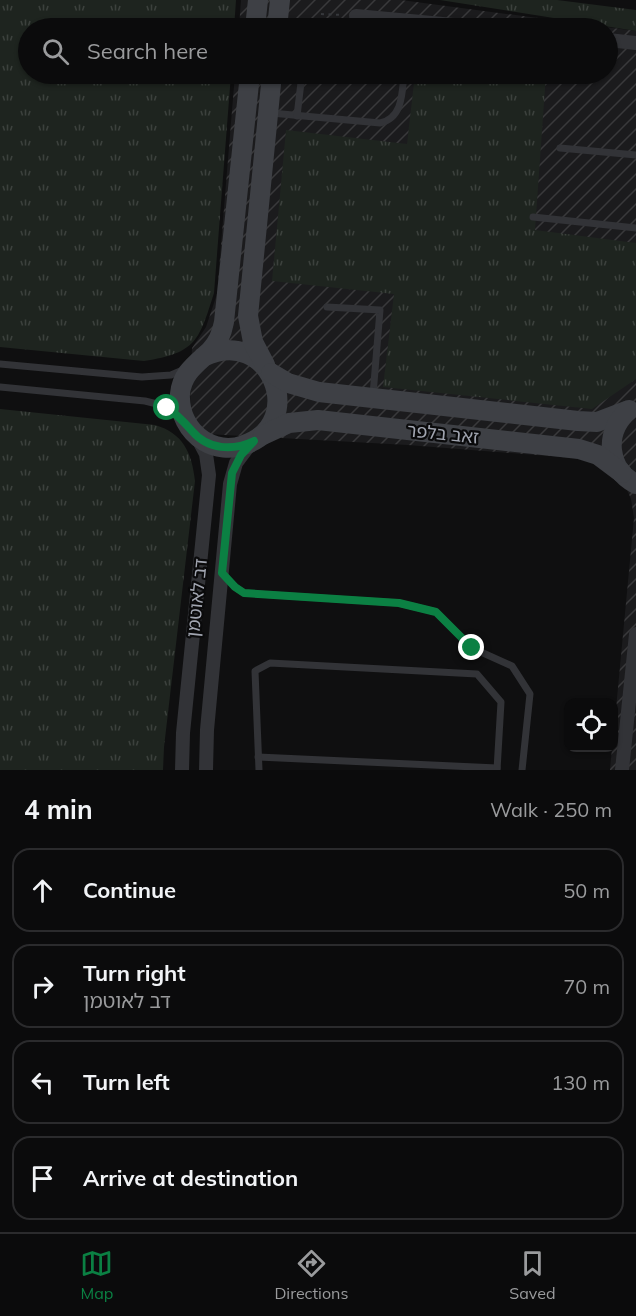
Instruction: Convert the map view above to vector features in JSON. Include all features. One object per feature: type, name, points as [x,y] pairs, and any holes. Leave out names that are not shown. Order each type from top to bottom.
[{"type":"street","points":[[256,18],[258,0]]},
{"type":"street","points":[[278,18],[280,0]]},
{"type":"street","points":[[357,16],[368,18]]},
{"type":"street","points":[[618,41],[636,43]]},
{"type":"street","points":[[249,84],[225,317],[217,342],[184,379],[180,394],[181,409],[189,427],[210,444],[224,447],[240,447],[257,438],[271,424],[278,403],[277,388],[253,342],[248,316],[271,84]]},
{"type":"street","points":[[200,359],[218,351],[241,351],[255,357],[268,370]]},
{"type":"street","name":"זאב בלפר","points":[[268,370],[288,383],[304,389],[578,421],[597,422],[631,408]]},
{"type":"street","points":[[630,481],[614,461],[611,440],[618,422],[631,408]]},
{"type":"street","name":"זאב בלפר","points":[[257,438],[289,423],[318,420],[579,449],[602,458],[630,481]]},
{"type":"street","name":"דב לאוטמן","points":[[182,770],[183,733],[209,475],[204,450],[189,427]]},
{"type":"street","name":"דב לאוטמן","points":[[206,770],[207,730],[232,473],[241,455],[257,438]]},
{"type":"street","points":[[622,770],[636,634]]},
{"type":"lane","points":[[297,116],[302,84]]},
{"type":"lane","points":[[268,113],[380,123],[386,121],[397,111],[402,101],[403,84]]},
{"type":"lane","points":[[560,148],[636,155]]},
{"type":"lane","points":[[533,217],[636,228]]},
{"type":"lane","points":[[327,307],[380,310],[373,398]]},
{"type":"lane","points":[[0,364],[156,377],[181,371],[200,359]]},
{"type":"lane","points":[[0,387],[151,402],[172,410],[189,427]]},
{"type":"lane","points":[[222,573],[244,593],[399,603],[436,612],[472,648],[512,666],[530,694],[522,770]]},
{"type":"lane","points":[[258,757],[497,769],[501,702],[477,674],[270,663],[255,671],[258,770]]},
{"type":"path","points":[[321,14],[357,16]]},
{"type":"shaded area","points":[[241,0],[401,0],[537,18],[240,18]]},
{"type":"shaded area","points":[[618,29],[636,31],[636,770],[610,770],[612,752],[618,752],[617,698],[634,518],[631,499],[625,485],[587,459],[408,445],[189,433],[192,348],[206,327],[217,294],[234,84],[618,84]]},
{"type":"green space","points":[[0,0],[236,0],[235,18],[18,18],[18,84],[230,84],[214,293],[204,322],[193,342],[175,354],[144,361],[0,347]]},
{"type":"green space","points":[[440,0],[557,0],[636,10],[636,31],[618,28],[618,18],[554,18]]},
{"type":"green space","points":[[414,84],[545,84],[535,230],[636,243],[636,379],[592,409],[383,387],[394,294],[272,281],[286,130],[407,144]]},
{"type":"green space","points":[[0,409],[155,425],[173,433],[188,453],[195,481],[163,770],[0,770]]},
{"type":"route","points":[[167,408],[177,414],[197,436],[210,444],[232,448],[254,441],[236,463],[230,484],[222,573],[235,587],[244,593],[399,603],[436,612],[472,648]]}]
